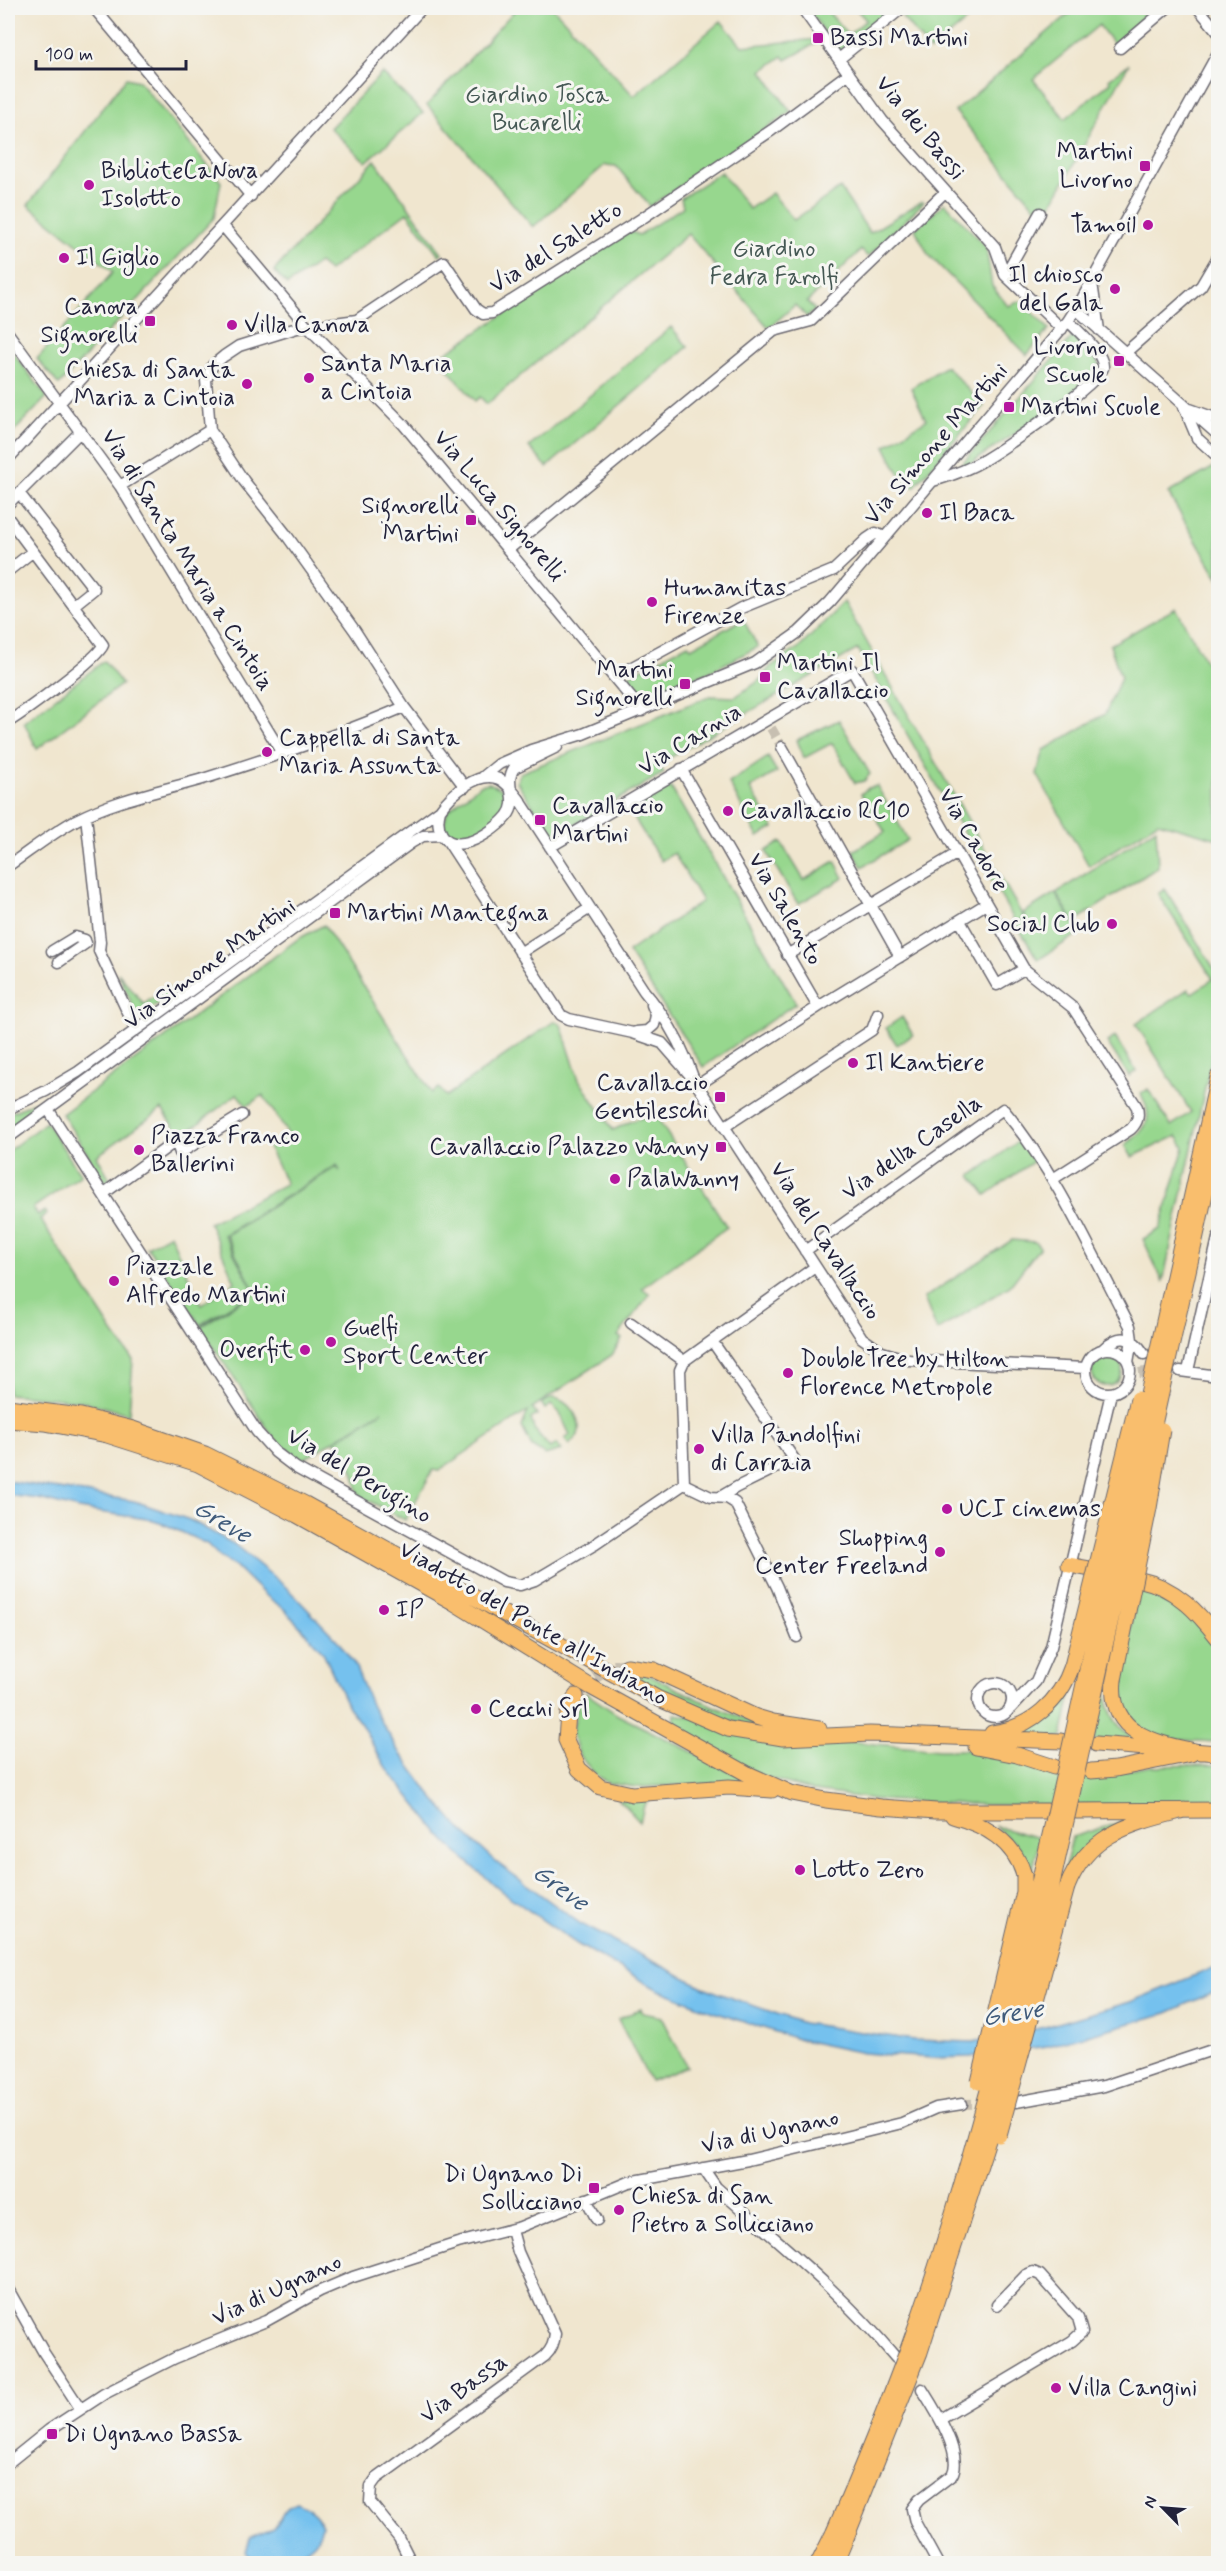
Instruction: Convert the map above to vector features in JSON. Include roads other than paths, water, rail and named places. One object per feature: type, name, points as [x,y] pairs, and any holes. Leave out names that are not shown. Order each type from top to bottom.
[{"type":"highway","points":[[1200,1752],[1150,1741],[1134,1731],[1115,1706],[1114,1680],[1153,1488],[1192,1222],[1218,1077]]},
{"type":"highway","points":[[932,1736],[997,1732],[1025,1724],[1047,1707],[1059,1693],[1072,1666],[1134,1412],[1169,1302],[1218,1133]]},
{"type":"highway","points":[[914,2349],[1007,2017],[1095,1639],[1169,1302]]},
{"type":"highway","points":[[914,2349],[988,2137],[1021,2016],[1174,1336]]},
{"type":"highway","name":"Viadotto del Ponte all'Indiano","points":[[8,1407],[81,1416],[133,1429],[205,1454],[305,1504],[657,1698],[728,1729],[762,1736],[874,1744],[982,1747],[1054,1767]]},
{"type":"highway","name":"Viadotto del Ponte all'Indiano","points":[[8,1420],[54,1424],[108,1435],[198,1464],[297,1515],[443,1596],[591,1687],[746,1773],[791,1793],[881,1807],[936,1811],[1047,1811]]},
{"type":"highway","points":[[1069,1565],[1090,1569]]},
{"type":"highway","points":[[1141,1580],[1161,1587],[1181,1599],[1197,1612],[1218,1638]]},
{"type":"highway","points":[[627,1666],[654,1670],[744,1712],[773,1722],[801,1728],[870,1734]]},
{"type":"highway","points":[[576,1696],[568,1713],[566,1740],[579,1768],[600,1787],[632,1794],[729,1787],[752,1787],[791,1793]]},
{"type":"highway","name":"Viadotto del Ponte all'Indiano","points":[[799,1738],[870,1734],[1061,1741]]},
{"type":"highway","points":[[1096,1744],[1218,1752]]},
{"type":"highway","points":[[1091,1771],[1116,1769],[1200,1752]]},
{"type":"highway","points":[[835,2564],[840,2535],[914,2349],[989,2172],[1067,1887],[1081,1860],[1109,1835],[1136,1823],[1184,1810]]},
{"type":"highway","points":[[1076,1811],[1218,1810]]},
{"type":"highway","points":[[914,2349],[1024,1892],[1024,1875],[1012,1848],[986,1828],[936,1811]]},
{"type":"highway","points":[[818,2564],[840,2535]]},
{"type":"street","points":[[94,8],[250,196]]},
{"type":"street","points":[[8,459],[422,8]]},
{"type":"street","name":"Via dei Bassi","points":[[802,8],[882,120],[995,247],[1005,275],[1100,355],[1103,363],[1100,372],[1069,402],[984,460],[962,471],[932,481]]},
{"type":"street","points":[[839,59],[902,8]]},
{"type":"street","points":[[1120,48],[1167,8]]},
{"type":"street","points":[[1198,8],[1218,32]]},
{"type":"street","name":"Via Simone Martini","points":[[8,1138],[411,843],[427,835],[444,837],[462,844],[471,842],[505,818],[512,804],[509,776],[516,766],[570,739],[755,663],[789,640],[830,602],[1065,325],[1092,282],[1218,53]]},
{"type":"street","name":"Via del Saletto","points":[[210,430],[206,382],[213,364],[239,346],[307,326],[357,320],[444,262],[476,309],[483,314],[492,313],[641,219],[765,135],[849,73]]},
{"type":"street","points":[[509,549],[774,331],[811,321],[945,192]]},
{"type":"street","points":[[1005,275],[1040,213]]},
{"type":"street","name":"Via Luca Signorelli","points":[[223,226],[307,326],[404,425],[642,711]]},
{"type":"street","points":[[1125,353],[1201,286],[1217,265]]},
{"type":"street","points":[[1092,282],[1099,330]]},
{"type":"street","points":[[1076,309],[1218,435]]},
{"type":"street","name":"Via di Santa Maria a Cintoia","points":[[8,333],[61,402],[120,486],[283,754]]},
{"type":"street","points":[[1184,407],[1218,419]]},
{"type":"street","points":[[1184,407],[1197,438],[1218,457]]},
{"type":"street","points":[[120,486],[210,430],[244,481],[285,533],[355,631],[404,707],[465,787]]},
{"type":"street","points":[[8,504],[81,431]]},
{"type":"street","points":[[19,493],[94,589],[74,605]]},
{"type":"street","points":[[8,518],[99,639],[102,648],[33,705],[8,722]]},
{"type":"street","points":[[614,677],[741,608],[834,570],[876,533],[884,537]]},
{"type":"street","points":[[8,571],[32,552]]},
{"type":"street","name":"Via Carnia","points":[[550,847],[681,770],[768,724],[852,670]]},
{"type":"street","name":"Via Cadore","points":[[852,670],[1024,969]]},
{"type":"street","points":[[8,866],[86,816],[162,789],[283,754],[346,732],[404,707]]},
{"type":"street","name":"Via Simone Martini","points":[[8,1109],[63,1082],[440,810],[465,787],[507,760],[531,750],[570,739]]},
{"type":"street","points":[[782,747],[900,957]]},
{"type":"street","name":"Via Salento","points":[[681,770],[819,1007]]},
{"type":"street","points":[[483,777],[499,779],[510,788]]},
{"type":"street","name":"Via del Cavallaccio","points":[[510,788],[644,991],[665,1018],[678,1040],[696,1082],[862,1338],[890,1356],[918,1360],[1086,1368]]},
{"type":"street","points":[[440,810],[437,825],[444,837],[564,1017],[633,1033],[662,1043],[696,1082],[986,904]]},
{"type":"street","points":[[86,816],[97,932],[100,942],[99,951],[136,1030]]},
{"type":"street","points":[[787,955],[956,854]]},
{"type":"street","points":[[520,953],[590,908]]},
{"type":"street","points":[[960,921],[997,985],[1024,969],[1073,1008],[1137,1107],[1137,1121],[1131,1129],[1053,1179]]},
{"type":"street","points":[[59,962],[85,942],[89,932],[97,932]]},
{"type":"street","points":[[52,951],[75,937],[99,951]]},
{"type":"street","points":[[633,1033],[649,1029],[656,1020],[655,1012],[644,991]]},
{"type":"street","points":[[724,1127],[872,1030],[878,1014]]},
{"type":"street","name":"Via del Perugino","points":[[48,1109],[265,1443],[296,1468],[504,1582],[520,1585],[535,1580],[594,1545],[684,1484]]},
{"type":"street","name":"Via della Casella","points":[[805,1251],[1003,1109],[1024,1134],[1053,1179],[1130,1326],[1132,1340],[1128,1362]]},
{"type":"street","points":[[103,1194],[176,1141],[180,1153],[242,1115]]},
{"type":"street","points":[[1218,1238],[1184,1371],[1218,1376]]},
{"type":"street","points":[[797,1637],[766,1563],[735,1503],[727,1498],[711,1497],[684,1484],[680,1374],[684,1361],[815,1267]]},
{"type":"street","points":[[631,1323],[684,1361]]},
{"type":"street","points":[[1103,1349],[1115,1349],[1128,1362],[1134,1374],[1125,1385],[1111,1393],[1100,1392],[1087,1378],[1086,1368],[1091,1355],[1118,1338],[1132,1340]]},
{"type":"street","name":"Via della Casella","points":[[1132,1340],[1144,1354]]},
{"type":"street","points":[[712,1341],[794,1459],[720,1497]]},
{"type":"street","points":[[1024,1693],[1011,1693],[1003,1685],[992,1683],[982,1689],[978,1700],[981,1710],[991,1717],[1002,1716],[1036,1682],[1047,1659],[1111,1393]]},
{"type":"street","points":[[1011,1693],[1011,1708]]},
{"type":"street","points":[[1016,2102],[1104,2086],[1218,2048]]},
{"type":"street","name":"Via di Ugnano","points":[[8,2463],[80,2408],[136,2377],[277,2316],[332,2285],[426,2253],[512,2230],[629,2182],[748,2160],[878,2130],[905,2122],[936,2108],[962,2104]]},
{"type":"street","points":[[703,2168],[716,2187],[823,2282],[872,2330],[896,2358]]},
{"type":"street","points":[[586,2199],[597,2220]]},
{"type":"street","name":"Via Bassa","points":[[412,2564],[399,2538],[370,2502],[371,2486],[376,2479],[545,2356],[554,2342],[555,2334],[519,2252],[512,2230]]},
{"type":"street","points":[[941,2420],[1072,2341],[1082,2332],[1078,2318],[1040,2275],[1033,2272],[1026,2275],[996,2305]]},
{"type":"street","points":[[8,2289],[80,2408]]},
{"type":"street","points":[[922,2389],[941,2420],[956,2462],[955,2470],[947,2481],[919,2500],[912,2509],[915,2522],[938,2564]]},
{"type":"water","points":[[8,1481],[134,1501],[190,1520],[234,1544],[287,1588],[338,1641],[355,1665],[372,1707],[397,1748],[427,1790],[461,1830],[496,1862],[581,1924],[701,1986],[803,2023],[914,2040],[973,2042],[1045,2027],[1130,2002],[1218,1966],[1218,1990],[1167,2013],[1047,2046],[970,2057],[933,2058],[863,2053],[797,2039],[714,2012],[657,1989],[577,1944],[501,1891],[454,1850],[385,1766],[361,1724],[348,1707],[323,1652],[284,1609],[265,1595],[234,1565],[221,1558],[207,1544],[166,1525],[147,1519],[78,1509],[39,1499],[8,1495]]},
{"type":"water","points":[[296,2503],[311,2511],[322,2525],[316,2541],[301,2553],[286,2559],[254,2563],[246,2553],[250,2538],[273,2528],[286,2509]]},
{"type":"tunnel","points":[[771,728],[782,747]]},
{"type":"tunnel","points":[[1139,1373],[1158,1370]]},
{"type":"tunnel","points":[[578,1693],[587,1681],[599,1673],[627,1666]]},
{"type":"tunnel","points":[[962,2104],[989,2103]]},
{"type":"place","name":"Bassi Martini","points":[[818,38]]},
{"type":"place","name":"Martini Livorno","points":[[1145,166]]},
{"type":"place","name":"BiblioteCaNova Isolotto","points":[[89,185]]},
{"type":"place","name":"Tamoil","points":[[1148,225]]},
{"type":"place","name":"Il Giglio","points":[[64,258]]},
{"type":"place","name":"Il chiosco del Gala","points":[[1115,289]]},
{"type":"place","name":"Canova Signorelli","points":[[150,321]]},
{"type":"place","name":"Villa Canova","points":[[232,325]]},
{"type":"place","name":"Livorno Scuole","points":[[1119,361]]},
{"type":"place","name":"Santa Maria a Cintoia","points":[[309,378]]},
{"type":"place","name":"Chiesa di Santa Maria a Cintoia","points":[[247,384]]},
{"type":"place","name":"Martini Scuole","points":[[1009,407]]},
{"type":"place","name":"Il Baca","points":[[927,513]]},
{"type":"place","name":"Signorelli Martini","points":[[471,520]]},
{"type":"place","name":"Humanitas Firenze","points":[[652,602]]},
{"type":"place","name":"Martini Il Cavallaccio","points":[[765,677]]},
{"type":"place","name":"Martini Signorelli","points":[[685,684]]},
{"type":"place","name":"Cappella di Santa Maria Assunta","points":[[267,752]]},
{"type":"place","name":"Cavallaccio RC10","points":[[728,811]]},
{"type":"place","name":"Cavallaccio Martini","points":[[540,820]]},
{"type":"place","name":"Martini Mantegna","points":[[335,913]]},
{"type":"place","name":"Social Club","points":[[1112,924]]},
{"type":"place","name":"Il Kantiere","points":[[853,1063]]},
{"type":"place","name":"Cavallaccio Gentileschi","points":[[720,1097]]},
{"type":"place","name":"Cavallaccio Palazzo Wanny","points":[[721,1147]]},
{"type":"place","name":"Piazza Franco Ballerini","points":[[139,1150]]},
{"type":"place","name":"PalaWanny","points":[[615,1179]]},
{"type":"place","name":"Piazzale Alfredo Martini","points":[[114,1281]]},
{"type":"place","name":"Guelfi Sport Center","points":[[331,1342]]},
{"type":"place","name":"Overfit","points":[[305,1350]]},
{"type":"place","name":"DoubleTree by Hilton Florence Metropole","points":[[788,1373]]},
{"type":"place","name":"Villa Pandolfini di Carraia","points":[[699,1449]]},
{"type":"place","name":"UCI cinemas","points":[[947,1509]]},
{"type":"place","name":"Shopping Center Freeland","points":[[940,1552]]},
{"type":"place","name":"IP","points":[[384,1610]]},
{"type":"place","name":"Cecchi Srl","points":[[476,1709]]},
{"type":"place","name":"Lotto Zero","points":[[800,1870]]},
{"type":"place","name":"Di Ugnano Di Sollicciano","points":[[594,2188]]},
{"type":"place","name":"Chiesa di San Pietro a Sollicciano","points":[[619,2210]]},
{"type":"place","name":"Villa Cangini","points":[[1056,2388]]},
{"type":"place","name":"Di Ugnano Bassa","points":[[52,2434]]},
{"type":"park label","name":"Giardino Tosca Bucarelli","points":[[537,109]]},
{"type":"park label","name":"Giardino Fedra Farolfi","points":[[774,263]]},
{"type":"water label","name":"Greve","points":[[222,1522]]},
{"type":"water label","name":"Greve","points":[[560,1888]]},
{"type":"water label","name":"Greve","points":[[1013,2014]]}]
